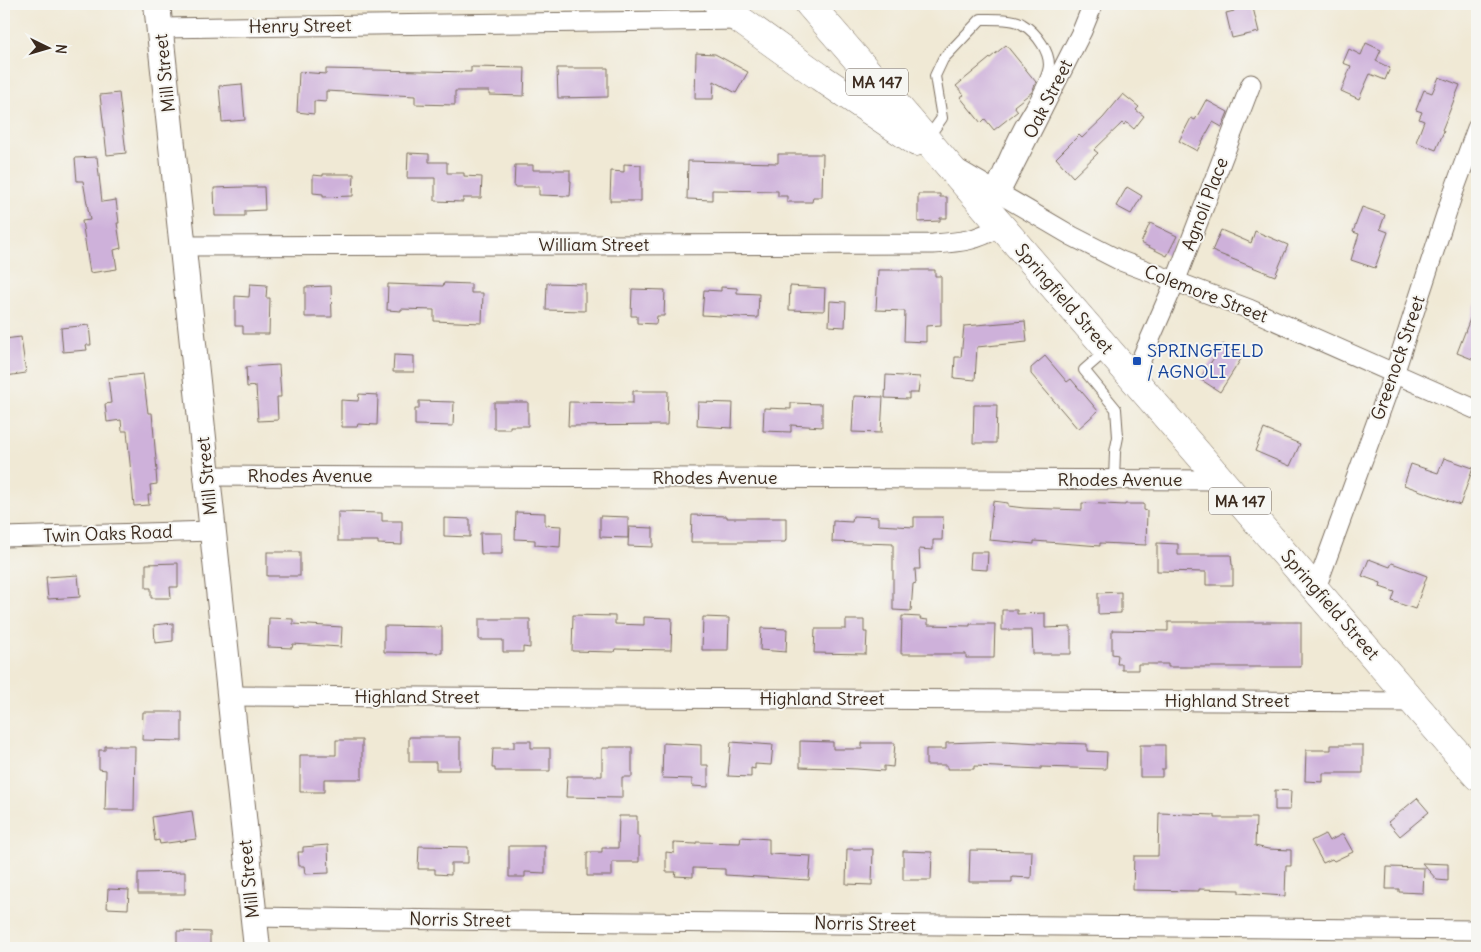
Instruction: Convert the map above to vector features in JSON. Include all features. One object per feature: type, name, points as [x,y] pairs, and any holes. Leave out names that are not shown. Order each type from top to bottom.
[{"type":"main road","points":[[718,4],[944,161]]},
{"type":"main road","name":"Springfield Street","points":[[809,4],[1414,702],[1476,770]]},
{"type":"street","name":"Oak Street","points":[[995,191],[1082,31],[1093,4]]},
{"type":"street","name":"Henry Street","points":[[159,16],[740,20]]},
{"type":"street","name":"Mill Street","points":[[159,16],[257,948]]},
{"type":"street","name":"Agnoli Place","points":[[1133,378],[1175,282],[1251,84]]},
{"type":"street","name":"Greenock Street","points":[[1316,588],[1394,374],[1449,205],[1477,128]]},
{"type":"street","name":"Colemore Street","points":[[944,161],[1095,248],[1122,261],[1248,309],[1477,410]]},
{"type":"street","name":"William Street","points":[[183,246],[933,244],[974,240],[1001,226]]},
{"type":"street","name":"Rhodes Avenue","points":[[207,476],[1222,480]]},
{"type":"street","name":"Twin Oaks Road","points":[[4,537],[213,532]]},
{"type":"street","name":"Highland Street","points":[[230,696],[1414,702]]},
{"type":"street","name":"Norris Street","points":[[253,917],[1477,930]]},
{"type":"lane","points":[[927,140],[942,118],[935,76],[943,59],[981,19],[997,18],[1021,23],[1047,51],[1049,70],[1018,129],[995,191]]},
{"type":"lane","points":[[1108,349],[1084,370],[1116,409],[1118,437],[1115,452],[1114,480]]},
{"type":"building","points":[[1232,4],[1252,4],[1259,32],[1232,38],[1226,13],[1234,11]]},
{"type":"building","points":[[1366,43],[1381,50],[1376,61],[1390,68],[1385,80],[1370,74],[1359,99],[1341,91],[1351,66],[1343,63],[1349,49],[1361,55]]},
{"type":"building","points":[[1006,45],[1036,82],[1032,92],[1014,106],[1018,111],[994,130],[985,119],[981,123],[960,97],[964,95],[956,86]]},
{"type":"building","points":[[696,53],[715,54],[748,72],[736,93],[714,81],[713,99],[695,99]]},
{"type":"building","points":[[471,67],[525,68],[524,96],[489,95],[489,91],[455,91],[455,105],[415,104],[415,96],[326,91],[326,102],[314,101],[314,114],[297,112],[299,72],[326,74],[326,69],[471,72]]},
{"type":"building","points":[[557,68],[608,68],[608,97],[558,98]]},
{"type":"building","points":[[1439,77],[1460,85],[1436,150],[1416,142],[1424,121],[1419,119],[1422,112],[1416,110],[1424,90],[1432,93]]},
{"type":"building","points":[[242,84],[245,120],[222,122],[219,86]]},
{"type":"building","points":[[119,93],[126,153],[107,155],[100,95]]},
{"type":"building","points":[[1123,94],[1139,107],[1136,110],[1144,116],[1134,129],[1126,122],[1124,125],[1122,123],[1094,150],[1098,153],[1073,177],[1056,158],[1079,135],[1082,138],[1103,118]]},
{"type":"building","points":[[1206,100],[1228,112],[1222,127],[1213,122],[1197,151],[1179,141],[1191,118],[1195,120]]},
{"type":"building","points":[[408,153],[429,154],[429,162],[447,162],[447,173],[464,173],[464,176],[482,177],[481,198],[463,198],[463,202],[435,201],[435,178],[407,178]]},
{"type":"building","points":[[778,154],[823,154],[822,197],[813,197],[812,202],[787,202],[787,196],[778,196],[778,191],[712,190],[712,200],[687,199],[688,161],[778,163]]},
{"type":"building","points":[[97,157],[102,202],[116,200],[121,248],[114,250],[117,269],[90,273],[82,221],[90,220],[83,181],[77,181],[75,158]]},
{"type":"building","points":[[624,164],[641,165],[641,201],[610,201],[611,171],[624,172]]},
{"type":"building","points":[[515,165],[533,165],[533,170],[570,170],[570,196],[539,195],[539,187],[514,187]]},
{"type":"building","points":[[323,174],[354,174],[353,196],[323,197],[323,194],[313,193],[313,175],[323,176]]},
{"type":"building","points":[[264,187],[265,210],[245,211],[245,216],[215,216],[214,188]]},
{"type":"building","points":[[1127,187],[1142,196],[1131,214],[1116,206]]},
{"type":"building","points":[[918,194],[940,194],[940,197],[947,197],[947,218],[940,218],[940,221],[918,222]]},
{"type":"building","points":[[1362,207],[1385,215],[1380,229],[1388,232],[1375,268],[1351,260],[1359,234],[1353,232]]},
{"type":"building","points":[[1150,223],[1177,236],[1167,256],[1141,243]]},
{"type":"building","points":[[1221,230],[1251,243],[1255,231],[1288,245],[1275,276],[1212,251]]},
{"type":"building","points":[[878,270],[935,270],[935,276],[941,276],[941,325],[926,326],[926,342],[904,341],[905,311],[876,310]]},
{"type":"building","points":[[444,283],[471,284],[471,293],[483,293],[482,323],[434,321],[434,310],[387,310],[388,284],[443,286]]},
{"type":"building","points":[[547,283],[585,284],[585,311],[546,310]]},
{"type":"building","points":[[250,284],[267,285],[266,298],[270,298],[269,334],[243,334],[243,326],[235,326],[235,296],[249,297]]},
{"type":"building","points":[[331,286],[332,317],[305,317],[305,287]]},
{"type":"building","points":[[790,286],[825,288],[824,311],[789,310]]},
{"type":"building","points":[[721,287],[737,288],[737,293],[759,294],[758,318],[702,315],[704,290],[721,291]]},
{"type":"building","points":[[632,289],[665,290],[664,316],[657,316],[656,324],[637,323],[637,316],[631,316]]},
{"type":"building","points":[[830,301],[846,302],[845,327],[829,326]]},
{"type":"building","points":[[1477,303],[1477,361],[1457,353]]},
{"type":"building","points":[[1025,321],[1027,342],[977,347],[975,380],[954,378],[955,357],[961,357],[964,326]]},
{"type":"building","points":[[89,325],[91,345],[86,345],[87,350],[63,352],[61,328]]},
{"type":"building","points":[[21,337],[26,373],[6,376],[4,339]]},
{"type":"building","points":[[1223,344],[1243,356],[1220,392],[1200,379]]},
{"type":"building","points":[[394,355],[414,356],[414,372],[393,372]]},
{"type":"building","points":[[1045,356],[1067,382],[1071,379],[1098,411],[1078,429],[1031,374],[1031,368]]},
{"type":"building","points":[[279,365],[281,397],[277,397],[278,420],[258,421],[256,386],[247,387],[246,367]]},
{"type":"building","points":[[143,374],[148,413],[152,413],[157,484],[150,485],[149,505],[134,506],[127,431],[122,431],[121,420],[107,422],[105,404],[111,403],[108,378]]},
{"type":"building","points":[[886,375],[920,377],[918,393],[909,393],[909,399],[885,398]]},
{"type":"building","points":[[633,391],[668,391],[667,425],[568,426],[569,402],[633,403]]},
{"type":"building","points":[[359,394],[378,395],[377,425],[358,424],[357,427],[342,427],[341,400],[358,401]]},
{"type":"building","points":[[854,396],[883,397],[881,433],[852,432]]},
{"type":"building","points":[[419,401],[454,402],[453,426],[415,425],[415,409],[419,409]]},
{"type":"building","points":[[494,402],[528,402],[528,426],[510,426],[510,429],[494,429]]},
{"type":"building","points":[[698,402],[733,403],[732,428],[697,426]]},
{"type":"building","points":[[791,403],[822,404],[822,427],[791,425],[791,432],[763,431],[764,408],[791,409]]},
{"type":"building","points":[[974,405],[997,405],[996,443],[973,443]]},
{"type":"building","points":[[1264,429],[1300,444],[1290,466],[1255,451]]},
{"type":"building","points":[[1444,458],[1473,468],[1460,505],[1404,485],[1411,464],[1438,473]]},
{"type":"building","points":[[993,501],[1008,503],[1008,506],[1024,508],[1082,510],[1082,503],[1144,504],[1144,510],[1147,511],[1146,545],[1100,543],[1100,546],[1034,541],[1034,544],[989,540]]},
{"type":"building","points":[[338,512],[382,513],[382,521],[402,521],[402,545],[378,544],[378,541],[338,541]]},
{"type":"building","points":[[516,512],[545,513],[545,525],[561,526],[560,547],[535,545],[535,540],[515,539]]},
{"type":"building","points":[[692,515],[727,516],[727,518],[786,518],[786,539],[785,542],[691,542]]},
{"type":"building","points":[[600,516],[628,517],[628,538],[600,537]]},
{"type":"building","points":[[853,516],[878,517],[878,525],[914,527],[914,517],[943,517],[942,540],[933,540],[933,550],[919,549],[920,569],[915,569],[916,583],[913,584],[911,611],[893,610],[893,544],[832,542],[833,521],[852,522]]},
{"type":"building","points":[[444,518],[470,519],[470,537],[444,536]]},
{"type":"building","points":[[629,527],[653,528],[653,547],[628,546]]},
{"type":"building","points":[[480,533],[502,533],[502,554],[481,554]]},
{"type":"building","points":[[1157,543],[1178,544],[1178,555],[1231,555],[1233,585],[1206,585],[1206,572],[1157,571]]},
{"type":"building","points":[[267,552],[300,552],[300,576],[267,576]]},
{"type":"building","points":[[971,552],[988,552],[987,570],[970,569]]},
{"type":"building","points":[[1369,559],[1390,567],[1392,563],[1427,576],[1415,609],[1392,601],[1395,592],[1380,587],[1381,583],[1362,576]]},
{"type":"building","points":[[178,563],[178,587],[170,587],[171,598],[151,598],[151,588],[146,588],[146,564]]},
{"type":"building","points":[[78,575],[80,597],[48,599],[46,577]]},
{"type":"building","points":[[1121,592],[1121,613],[1098,614],[1098,593]]},
{"type":"building","points":[[1002,610],[1017,610],[1017,614],[1045,613],[1045,628],[1071,627],[1071,654],[1033,654],[1032,630],[1002,630]]},
{"type":"building","points":[[573,615],[615,616],[615,624],[644,625],[644,617],[672,618],[671,650],[615,649],[614,652],[572,651]]},
{"type":"building","points":[[902,616],[921,617],[920,619],[928,620],[928,625],[970,626],[970,624],[995,624],[994,658],[966,658],[966,654],[901,654]]},
{"type":"building","points":[[703,617],[729,618],[728,650],[702,650]]},
{"type":"building","points":[[269,618],[293,619],[293,624],[342,627],[341,647],[293,644],[292,648],[268,647]]},
{"type":"building","points":[[479,619],[530,619],[530,648],[523,647],[523,652],[503,652],[503,640],[479,640]]},
{"type":"building","points":[[846,620],[864,620],[864,632],[867,632],[866,654],[814,653],[815,629],[846,629]]},
{"type":"building","points":[[1168,622],[1301,622],[1301,667],[1168,667],[1168,664],[1138,664],[1138,670],[1122,670],[1122,664],[1117,664],[1118,655],[1112,654],[1112,630],[1168,631]]},
{"type":"building","points":[[173,623],[173,641],[155,643],[154,625]]},
{"type":"building","points":[[384,626],[442,627],[442,653],[384,652]]},
{"type":"building","points":[[761,628],[787,629],[786,652],[760,650]]},
{"type":"building","points":[[143,712],[182,712],[182,741],[142,740]]},
{"type":"building","points":[[409,737],[460,737],[460,770],[436,770],[436,762],[409,762]]},
{"type":"building","points":[[336,740],[362,740],[362,779],[324,779],[324,792],[300,792],[300,755],[336,755]]},
{"type":"building","points":[[514,741],[531,741],[531,748],[550,748],[550,771],[495,771],[495,768],[492,768],[493,748],[514,748]]},
{"type":"building","points":[[800,741],[833,742],[833,749],[862,749],[862,743],[895,743],[893,767],[884,766],[884,771],[800,767]]},
{"type":"building","points":[[1004,741],[1087,744],[1087,751],[1107,752],[1106,769],[974,766],[974,769],[947,769],[947,765],[926,765],[926,749],[946,749],[946,743]]},
{"type":"building","points":[[731,742],[773,745],[771,765],[755,764],[755,769],[751,768],[751,777],[728,776]]},
{"type":"building","points":[[663,743],[701,745],[701,765],[708,765],[708,787],[692,786],[692,779],[662,778]]},
{"type":"building","points":[[1140,745],[1165,745],[1165,769],[1162,769],[1162,777],[1140,777]]},
{"type":"building","points":[[1331,745],[1363,745],[1363,773],[1323,773],[1323,782],[1305,781],[1306,750],[1331,750]]},
{"type":"building","points":[[105,746],[135,746],[134,810],[105,810],[106,770],[99,769],[99,750],[105,750]]},
{"type":"building","points":[[632,747],[632,777],[622,777],[622,798],[566,797],[567,776],[602,776],[602,748]]},
{"type":"building","points":[[1275,790],[1291,791],[1290,810],[1275,810]]},
{"type":"building","points":[[1417,798],[1429,812],[1400,836],[1388,822]]},
{"type":"building","points":[[192,811],[196,839],[160,844],[159,840],[155,841],[152,817]]},
{"type":"building","points":[[1159,813],[1215,815],[1215,818],[1256,818],[1255,846],[1268,849],[1291,850],[1291,866],[1286,866],[1285,896],[1239,893],[1239,890],[1133,890],[1134,856],[1158,856]]},
{"type":"building","points":[[619,816],[637,816],[639,862],[612,862],[612,876],[587,876],[587,852],[602,852],[602,848],[618,848]]},
{"type":"building","points":[[1325,834],[1329,841],[1343,834],[1353,852],[1334,861],[1332,859],[1323,863],[1311,841]]},
{"type":"building","points":[[741,837],[769,839],[769,854],[811,856],[809,880],[725,875],[725,869],[693,868],[693,877],[675,876],[676,872],[666,872],[666,852],[674,853],[674,843],[740,843]]},
{"type":"building","points":[[328,845],[329,873],[305,874],[304,866],[299,866],[298,852],[303,852],[303,847]]},
{"type":"building","points":[[419,846],[468,847],[468,863],[451,863],[451,875],[435,874],[435,869],[418,869]]},
{"type":"building","points":[[509,846],[545,846],[545,873],[525,872],[525,877],[509,877]]},
{"type":"building","points":[[847,849],[873,849],[872,885],[846,884]]},
{"type":"building","points":[[970,850],[1032,851],[1031,878],[1012,877],[1012,882],[969,882]]},
{"type":"building","points":[[903,851],[932,852],[931,880],[903,880]]},
{"type":"building","points":[[1422,863],[1448,864],[1448,881],[1437,880]]},
{"type":"building","points":[[1387,867],[1424,868],[1423,893],[1399,892],[1399,889],[1386,889]]},
{"type":"building","points":[[185,872],[185,894],[138,894],[138,873]]},
{"type":"building","points":[[108,889],[129,890],[128,909],[107,908]]},
{"type":"building","points":[[177,931],[210,932],[210,948],[177,948]]},
{"type":"place","name":"SPRINGFIELD / AGNOLI","points":[[1137,361]]}]
